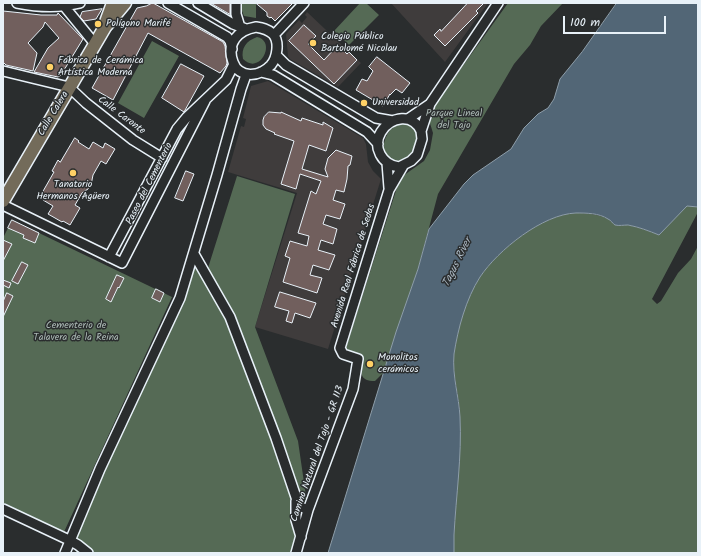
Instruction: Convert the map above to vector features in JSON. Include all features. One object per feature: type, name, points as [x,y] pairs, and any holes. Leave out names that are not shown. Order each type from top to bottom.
[{"type":"main road","name":"Calle Calera","points":[[105,27],[113,3]]},
{"type":"main road","name":"Calle Calera","points":[[3,201],[105,27],[126,3]]},
{"type":"street","points":[[17,3],[39,6],[64,6],[80,3]]},
{"type":"street","points":[[168,3],[227,37],[230,41],[232,49]]},
{"type":"street","points":[[198,3],[243,28],[265,28],[274,35],[277,45],[276,55],[271,65],[255,75],[246,75],[238,71],[232,57],[234,40],[243,28]]},
{"type":"street","points":[[236,3],[236,14],[243,28]]},
{"type":"street","points":[[274,35],[304,3]]},
{"type":"street","name":"Avenida Real Fábrica de Sedas","points":[[340,348],[389,190],[403,166],[417,155],[422,139],[421,132],[430,104],[498,3]]},
{"type":"street","points":[[64,6],[95,44]]},
{"type":"street","points":[[276,55],[286,64],[376,118],[393,121]]},
{"type":"street","name":"Paseo del Cementerio","points":[[109,257],[177,129],[187,117],[226,80],[234,64]]},
{"type":"street","points":[[3,71],[69,87]]},
{"type":"street","name":"Avenida Real Fábrica de Sedas","points":[[261,72],[273,75],[368,132],[378,144],[382,158],[388,163],[389,190]]},
{"type":"street","points":[[65,553],[69,540],[100,469],[175,310],[194,254],[240,89],[246,75]]},
{"type":"street","name":"Calle Caronte","points":[[69,87],[86,103],[127,135],[162,158]]},
{"type":"street","name":"Paseo del Cementerio","points":[[3,205],[122,263],[205,101]]},
{"type":"street","name":"Avenida Real Fábrica de Sedas","points":[[393,121],[408,119],[430,104]]},
{"type":"street","points":[[408,119],[414,121],[418,125],[421,132]]},
{"type":"street","points":[[378,144],[382,131],[393,121]]},
{"type":"street","points":[[388,163],[394,166],[403,166]]},
{"type":"street","points":[[194,254],[230,317],[276,438],[299,506],[308,510]]},
{"type":"street","name":"Camino Natural del Tajo - GR 113","points":[[296,553],[308,510],[353,389],[358,359],[343,354],[340,348]]},
{"type":"street","points":[[296,497],[296,520],[301,537]]},
{"type":"street","points":[[3,508],[69,540],[88,553]]},
{"type":"shaded area","points":[[391,3],[488,3],[445,62]]},
{"type":"shaded area","name":"Colegio Público Bartolomé Nicolau","points":[[307,12],[361,63],[338,87],[290,59],[288,56],[286,34],[299,20],[302,23],[307,17],[305,15]]},
{"type":"shaded area","points":[[268,81],[363,138],[366,144],[368,162],[373,171],[381,179],[328,349],[255,327],[297,193],[228,172],[241,126],[244,127],[246,119],[243,118],[251,86]]},
{"type":"green space","points":[[242,3],[256,3],[256,18],[244,16],[242,11]]},
{"type":"green space","points":[[360,3],[366,3],[379,15],[349,45],[334,31]]},
{"type":"green space","name":"Parque Lineal del Tajo","points":[[508,3],[563,3],[541,26],[530,45],[514,64],[438,194],[418,269],[383,373],[375,381],[366,380],[356,364],[343,357],[400,178],[424,161],[430,150],[433,133],[428,117],[429,113]]},
{"type":"green space","points":[[257,37],[263,40],[266,45],[266,50],[260,61],[249,63],[243,59],[243,51],[247,43]]},
{"type":"green space","points":[[152,41],[179,56],[144,118],[118,103]]},
{"type":"green space","points":[[403,122],[417,127],[417,147],[412,155],[395,164],[384,154],[384,143],[390,130]]},
{"type":"green space","points":[[237,176],[295,194],[255,327],[298,441],[308,510],[297,553],[77,553],[69,540],[182,290],[194,254],[208,268]]},
{"type":"green space","points":[[687,205],[698,207],[698,212],[652,299],[657,304],[661,301],[678,273],[691,259],[698,246],[698,553],[454,553],[460,409],[454,370],[454,354],[466,304],[480,277],[498,256],[522,235],[550,220],[563,215],[576,213],[592,214],[601,216],[615,225],[627,225],[659,235]]},
{"type":"green space","name":"Cementerio de Talavera de la Reina","points":[[12,220],[172,297],[64,532],[3,503],[3,238]]},
{"type":"water","name":"Tagus River","points":[[617,3],[698,3],[698,207],[687,206],[659,235],[628,225],[615,225],[597,214],[576,213],[563,215],[550,220],[522,235],[498,256],[480,277],[475,286],[460,324],[454,354],[454,370],[459,409],[460,461],[454,553],[328,553],[396,332],[418,269],[429,229],[464,184],[473,175],[511,149],[524,128],[538,114],[548,108],[554,99],[560,79],[582,52]]},
{"type":"building","points":[[153,3],[223,42],[225,46],[226,66],[220,73],[148,33],[113,100],[92,88],[137,8]]},
{"type":"building","points":[[211,3],[230,3],[230,14]]},
{"type":"building","points":[[256,3],[293,3],[275,21],[271,17],[270,18],[267,16],[267,13]]},
{"type":"building","points":[[468,3],[484,3],[476,11],[478,13],[445,46],[434,35],[440,29],[441,31]]},
{"type":"building","points":[[102,9],[96,19],[84,21],[80,17],[82,12]]},
{"type":"building","points":[[3,11],[41,15],[57,15],[58,13],[83,39],[61,75],[58,77],[34,72],[48,48],[59,38],[45,22],[43,27],[28,43],[37,53],[33,71],[6,65],[3,62]]},
{"type":"building","points":[[304,25],[316,36],[308,44],[324,60],[338,45],[347,54],[349,52],[357,60],[334,84],[289,41]]},
{"type":"building","points":[[377,57],[410,83],[402,93],[396,89],[390,94],[383,106],[356,90],[362,79],[367,81],[373,71],[369,67]]},
{"type":"building","points":[[181,64],[204,76],[184,112],[162,98]]},
{"type":"building","points":[[269,112],[281,112],[301,121],[302,118],[323,125],[323,122],[333,128],[326,151],[309,145],[302,169],[328,177],[325,169],[328,158],[336,150],[352,156],[350,165],[348,166],[344,192],[336,190],[333,200],[345,204],[340,219],[326,215],[323,224],[337,229],[333,244],[321,240],[318,250],[335,255],[329,270],[313,265],[310,275],[322,278],[317,293],[283,282],[290,258],[285,256],[290,241],[307,246],[309,236],[298,233],[311,191],[316,194],[321,181],[300,174],[296,189],[281,184],[294,141],[274,134],[275,133],[266,129],[263,125],[263,120]]},
{"type":"building","points":[[75,138],[79,141],[78,142],[89,149],[93,142],[103,148],[105,143],[115,149],[106,164],[101,161],[93,175],[91,185],[82,193],[75,205],[80,208],[70,225],[48,214],[53,206],[43,200],[46,195],[42,193],[54,172],[52,171],[58,160],[60,162]]},
{"type":"building","points":[[186,171],[194,174],[183,201],[175,198]]},
{"type":"building","points":[[12,220],[39,233],[35,243],[23,238],[24,235],[8,228]]},
{"type":"building","points":[[3,240],[12,244],[3,261]]},
{"type":"building","points":[[22,262],[28,265],[18,284],[12,281]]},
{"type":"building","points":[[117,275],[124,278],[111,302],[106,299]]},
{"type":"building","points":[[3,280],[11,283],[9,288],[3,285]]},
{"type":"building","points":[[156,289],[164,293],[160,302],[152,298]]},
{"type":"building","points":[[280,292],[316,303],[310,318],[295,313],[292,323],[286,321],[289,311],[275,307]]},
{"type":"building","points":[[7,293],[13,296],[3,317],[3,302]]},
{"type":"place","name":"Polígono Marifé","points":[[98,24]]},
{"type":"place","name":"Colegio Público Bartolomé Nicolau","points":[[313,43]]},
{"type":"place","name":"Fábrica de Cerámica Artística Moderna","points":[[50,67]]},
{"type":"place","name":"Universidad","points":[[364,103]]},
{"type":"place","name":"Tanatorio Hermanos Agüero","points":[[73,173]]},
{"type":"place","name":"Monolitos cerámicos","points":[[370,364]]}]
